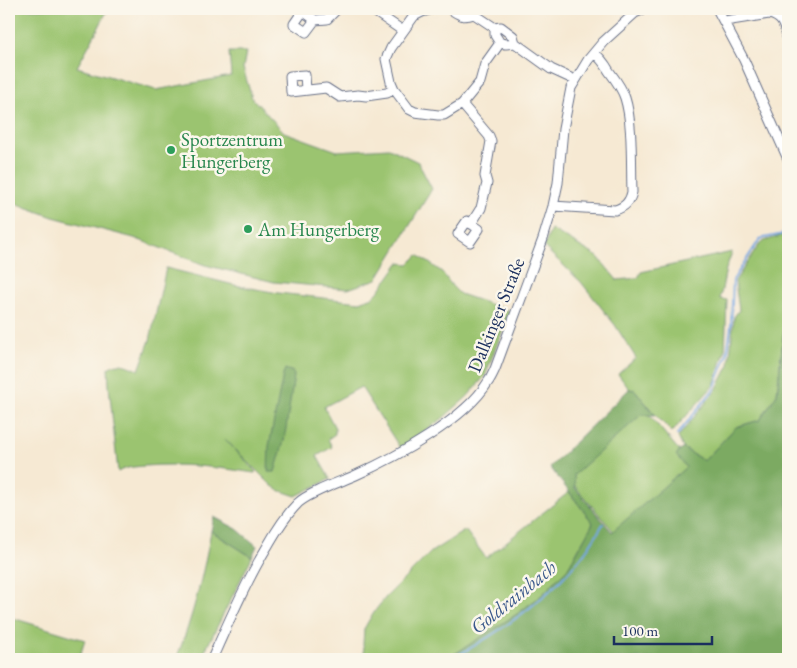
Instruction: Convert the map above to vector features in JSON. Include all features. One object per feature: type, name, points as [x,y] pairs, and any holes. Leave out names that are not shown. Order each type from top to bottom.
[{"type":"street","points":[[315,20],[327,19],[337,9]]},
{"type":"street","points":[[371,9],[403,31]]},
{"type":"street","points":[[433,9],[414,16],[391,48],[386,59],[394,89],[415,112],[438,116],[444,115],[462,104],[480,82],[485,64],[500,43]]},
{"type":"street","points":[[450,9],[460,16],[466,17],[474,14],[495,28],[501,27],[513,36],[515,43],[551,69],[575,80]]},
{"type":"street","name":"Dalkinger Straße","points":[[212,659],[232,613],[259,560],[287,516],[300,502],[314,493],[367,470],[415,445],[466,408],[488,382],[544,238],[558,183],[571,88],[588,60],[603,42],[635,13],[644,9]]},
{"type":"street","points":[[717,9],[725,21],[786,146],[788,159]]},
{"type":"street","points":[[725,21],[769,14],[776,16],[782,20],[788,40]]},
{"type":"street","points":[[495,28],[495,35],[500,43],[515,43]]},
{"type":"street","points":[[553,206],[615,210],[622,208],[631,198],[629,114],[625,96],[601,58],[594,53]]},
{"type":"street","points":[[306,90],[326,88],[340,97],[387,93],[394,89]]},
{"type":"street","points":[[462,104],[491,140],[485,176],[487,183],[483,200],[481,208],[471,224]]},
{"type":"green space","name":"Sportzentrum Hungerberg","points":[[9,9],[108,9],[77,67],[156,90],[231,76],[229,52],[246,52],[243,68],[252,98],[284,132],[337,151],[389,148],[418,162],[432,189],[377,279],[348,289],[274,282],[205,265],[134,238],[53,217],[9,201]]},
{"type":"green space","points":[[551,229],[598,257],[617,280],[638,278],[641,272],[732,252],[726,269],[720,299],[727,300],[725,351],[714,385],[672,432],[655,415],[635,390],[629,389],[618,374],[636,358],[615,325],[581,282],[544,247]]},
{"type":"green space","points":[[784,235],[788,236],[788,326],[784,328],[777,394],[760,420],[736,427],[704,461],[683,448],[678,437],[716,390],[729,365],[734,317],[739,310],[735,281],[761,242]]},
{"type":"green space","points":[[418,255],[442,272],[460,294],[510,311],[485,376],[467,397],[442,419],[400,448],[361,387],[324,407],[335,428],[335,434],[328,439],[332,447],[317,456],[330,479],[296,496],[278,490],[271,485],[225,439],[256,472],[185,465],[158,465],[134,467],[118,472],[108,368],[120,364],[139,370],[150,340],[166,268],[234,285],[278,293],[360,302],[373,297],[378,292],[399,263],[409,264]]},
{"type":"green space","points":[[788,326],[788,659],[447,659],[517,614],[542,595],[568,568],[593,523],[550,467],[629,389],[635,390],[655,415],[641,415],[574,475],[575,488],[612,532],[686,467],[676,455],[683,448],[704,461],[736,427],[760,420],[777,394],[784,328]]},
{"type":"green space","points":[[285,369],[293,372],[294,376],[284,441],[275,472],[268,472],[269,446]]},
{"type":"green space","points":[[640,404],[693,467],[615,533],[561,470]]},
{"type":"green space","points":[[569,492],[593,523],[568,568],[542,595],[517,614],[447,659],[365,659],[364,629],[373,613],[386,597],[431,552],[466,531],[486,558]]},
{"type":"green space","points":[[214,517],[237,529],[257,546],[252,557],[211,531]]},
{"type":"green space","points":[[211,531],[252,557],[201,659],[176,659],[188,628],[197,596]]},
{"type":"green space","points":[[9,617],[85,640],[79,659],[9,659]]},
{"type":"waterway","name":"Goldrainbach","points":[[677,435],[714,389],[727,355],[731,327],[733,280],[760,239],[788,233]]},
{"type":"waterway","name":"Goldrainbach","points":[[451,659],[502,628],[549,591],[581,558],[603,524]]},
{"type":"place","name":"Sportzentrum Hungerberg","points":[[171,150]]},
{"type":"place","name":"Am Hungerberg","points":[[248,229]]}]
